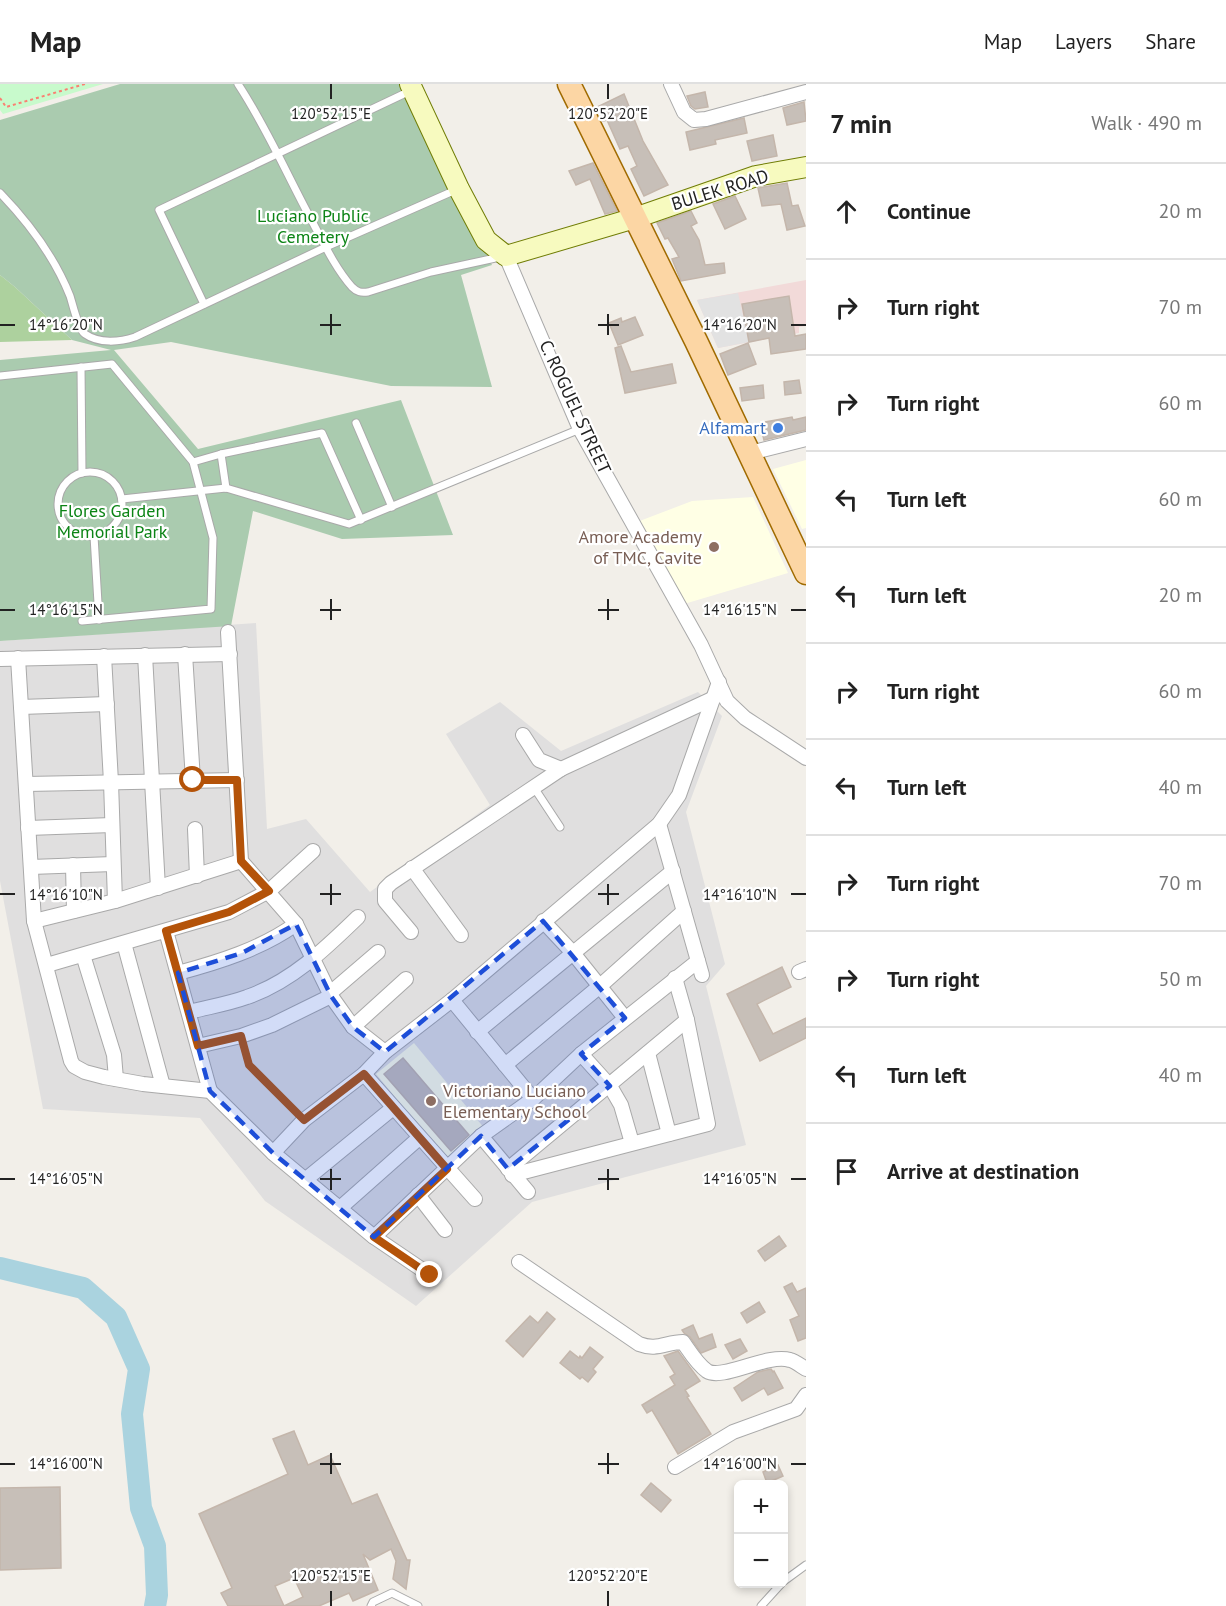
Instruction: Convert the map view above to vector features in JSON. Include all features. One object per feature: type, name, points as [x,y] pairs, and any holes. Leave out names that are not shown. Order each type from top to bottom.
[{"type":"main road","points":[[569,84],[750,453],[800,546],[806,573]]},
{"type":"street","points":[[671,84],[684,112],[694,120],[706,120],[806,92]]},
{"type":"street","points":[[411,87],[486,240],[506,256]]},
{"type":"street","name":"BULEK ROAD","points":[[506,256],[635,218],[747,179],[806,167]]},
{"type":"street","name":"C. ROGUEL STREET","points":[[506,256],[580,429],[701,645],[727,700],[738,712],[806,758]]},
{"type":"street","points":[[750,453],[806,439]]},
{"type":"street","points":[[228,632],[241,861],[296,924],[330,995],[353,1027],[385,1052]]},
{"type":"street","points":[[186,654],[193,780]]},
{"type":"street","points":[[0,659],[230,654]]},
{"type":"street","points":[[145,655],[158,888]]},
{"type":"street","points":[[104,656],[111,782],[114,901]]},
{"type":"street","points":[[18,658],[34,921],[70,1061],[85,1072],[116,1079],[210,1090]]},
{"type":"street","points":[[273,1153],[304,1120],[364,1074],[385,1052],[452,1000],[659,824],[679,795],[719,682]]},
{"type":"street","points":[[411,932],[385,901],[384,894],[391,883],[561,769],[714,699]]},
{"type":"street","points":[[21,707],[107,704]]},
{"type":"street","points":[[523,735],[539,760],[561,769]]},
{"type":"street","points":[[26,784],[237,780]]},
{"type":"street","points":[[659,824],[702,975]]},
{"type":"street","points":[[28,828],[112,825]]},
{"type":"street","points":[[195,829],[197,876]]},
{"type":"street","points":[[46,965],[229,912],[269,891],[313,851]]},
{"type":"street","points":[[34,921],[114,901],[241,861]]},
{"type":"street","points":[[30,867],[113,864]]},
{"type":"street","points":[[73,865],[74,911]]},
{"type":"street","points":[[412,868],[461,935]]},
{"type":"street","points":[[477,1032],[673,871]]},
{"type":"street","points":[[505,1065],[600,986],[684,911]]},
{"type":"street","points":[[189,1012],[247,997],[282,980],[312,960],[358,917]]},
{"type":"street","points":[[543,921],[573,953],[625,1018]]},
{"type":"street","points":[[178,973],[243,953],[296,924]]},
{"type":"street","points":[[166,931],[210,1090],[273,1153],[305,1180],[374,1237],[430,1275]]},
{"type":"street","points":[[124,943],[163,1086]]},
{"type":"street","points":[[198,1046],[241,1036],[272,1025],[330,995],[378,952]]},
{"type":"street","points":[[83,955],[114,1055],[116,1079]]},
{"type":"street","points":[[374,1237],[481,1136],[533,1099],[581,1054],[698,961]]},
{"type":"street","points":[[510,1172],[708,1124],[687,1020],[675,978]]},
{"type":"street","points":[[353,1027],[406,979]]},
{"type":"street","points":[[452,1000],[533,1099]]},
{"type":"street","points":[[510,1172],[687,1020]]},
{"type":"street","points":[[648,1053],[669,1134]]},
{"type":"street","points":[[581,1054],[610,1086],[621,1105],[632,1143]]},
{"type":"street","points":[[364,1074],[475,1199]]},
{"type":"street","points":[[305,1180],[393,1108]]},
{"type":"street","points":[[481,1136],[528,1192]]},
{"type":"street","points":[[340,1208],[419,1138]]},
{"type":"street","points":[[418,1196],[445,1230]]},
{"type":"street","points":[[519,1262],[639,1344],[659,1347],[683,1342],[709,1373],[719,1374],[770,1359],[781,1359],[791,1360],[806,1369],[806,1378]]},
{"type":"street","points":[[675,1467],[733,1432],[796,1409],[806,1395]]},
{"type":"lane","points":[[238,84],[256,111],[276,155],[326,247],[351,286],[358,292],[431,272],[506,256]]},
{"type":"lane","points":[[204,304],[159,210],[276,155],[411,87]]},
{"type":"lane","points":[[0,193],[20,215],[57,270],[82,331],[91,338],[112,341],[129,339],[326,247],[459,189]]},
{"type":"lane","points":[[0,376],[112,364],[193,462],[213,538],[211,609],[82,621]]},
{"type":"lane","points":[[81,367],[81,473]]},
{"type":"lane","points":[[356,423],[392,507]]},
{"type":"lane","points":[[122,499],[226,488],[350,524],[580,429]]},
{"type":"lane","points":[[193,462],[322,433],[361,519]]},
{"type":"lane","points":[[221,454],[226,488]]},
{"type":"lane","points":[[81,473],[99,473],[108,477],[114,483],[122,499],[122,508],[116,523],[102,534],[94,536],[84,536],[67,527],[58,510],[60,491],[65,483],[81,473]]},
{"type":"lane","points":[[94,536],[99,620]]},
{"type":"lane","points":[[533,786],[560,827]]},
{"type":"lane","points":[[788,1578],[806,1565]]},
{"type":"lane","points":[[761,1606],[777,1588]]},
{"type":"lane","points":[[371,1606],[373,1602],[392,1593],[418,1606]]},
{"type":"path","points":[[0,98],[6,107],[85,84]]},
{"type":"path","points":[[241,1036],[249,1065],[304,1120]]},
{"type":"highlighted area","points":[[543,921],[625,1018],[581,1054],[610,1086],[508,1169],[481,1136],[374,1237],[273,1153],[210,1091],[178,973],[242,953],[296,924],[331,996],[353,1027],[385,1052]]},
{"type":"shaded area","points":[[806,280],[806,326],[799,327],[799,333],[718,348],[697,300]]},
{"type":"shaded area","points":[[738,293],[749,342],[718,348],[697,300]]},
{"type":"shaded area","points":[[806,460],[806,528],[802,529],[773,469]]},
{"type":"shaded area","name":"Amore Academy of TMC, Cavite","points":[[753,497],[788,573],[684,604],[637,522],[692,501]]},
{"type":"shaded area","points":[[256,623],[267,829],[306,819],[370,892],[490,805],[446,734],[500,702],[561,751],[698,692],[722,716],[686,812],[725,964],[706,986],[746,1145],[532,1202],[416,1306],[265,1201],[200,1118],[43,1109],[0,881],[0,641]]},
{"type":"shaded area","name":"Victoriano Luciano Elementary School","points":[[414,1043],[485,1129],[447,1160],[376,1074]]},
{"type":"green space","points":[[0,84],[103,84],[3,114],[0,110]]},
{"type":"green space","name":"Luciano Public Cemetery","points":[[120,84],[404,84],[492,265],[461,275],[492,387],[391,386],[171,342],[114,350],[198,449],[401,400],[453,535],[342,539],[253,511],[231,626],[0,641],[0,360],[111,350],[72,340],[0,275],[0,120]]},
{"type":"green space","points":[[0,275],[15,287],[72,340],[0,342]]},
{"type":"building","points":[[705,92],[708,107],[695,109],[691,106],[687,96]]},
{"type":"building","points":[[624,94],[643,141],[668,185],[644,196],[631,169],[637,166],[628,146],[620,149],[607,120],[603,121],[597,107]]},
{"type":"building","points":[[804,102],[806,121],[787,125],[783,108]]},
{"type":"building","points":[[744,118],[747,133],[715,140],[716,144],[690,150],[686,132]]},
{"type":"building","points":[[773,135],[777,156],[752,161],[747,141]]},
{"type":"building","points":[[593,163],[617,211],[605,214],[590,179],[576,185],[569,171]]},
{"type":"building","points":[[787,183],[792,206],[798,205],[805,226],[787,230],[781,204],[762,206],[758,188]]},
{"type":"building","points":[[735,196],[746,219],[725,229],[713,204]]},
{"type":"building","points":[[691,211],[697,223],[691,226],[699,240],[705,265],[724,263],[725,273],[681,281],[672,259],[679,257],[668,238],[665,239],[657,223]]},
{"type":"building","points":[[789,296],[795,336],[806,334],[806,349],[771,354],[769,338],[749,342],[742,304]]},
{"type":"building","points":[[635,317],[643,335],[618,345],[609,323],[621,318],[622,322]]},
{"type":"building","points":[[748,343],[756,364],[728,375],[720,354]]},
{"type":"building","points":[[621,346],[631,372],[672,364],[676,383],[625,393],[615,348]]},
{"type":"building","points":[[799,380],[801,393],[785,395],[784,382]]},
{"type":"building","points":[[763,385],[764,398],[742,401],[740,388]]},
{"type":"building","name":"Alfamart","points":[[792,417],[793,420],[806,417],[806,430],[764,440],[760,423]]},
{"type":"building","points":[[782,967],[791,987],[757,1004],[773,1034],[806,1018],[806,1038],[760,1061],[727,994]]},
{"type":"building","points":[[403,1058],[469,1135],[451,1151],[384,1074]]},
{"type":"building","points":[[779,1236],[786,1246],[765,1261],[758,1251]]},
{"type":"building","points":[[792,1283],[797,1292],[806,1288],[806,1338],[798,1341],[790,1320],[799,1316],[784,1287]]},
{"type":"building","points":[[759,1302],[765,1312],[747,1323],[741,1313]]},
{"type":"building","points":[[547,1312],[555,1319],[523,1357],[506,1341],[530,1316],[538,1323]]},
{"type":"building","points":[[693,1325],[699,1339],[712,1334],[716,1347],[701,1353],[682,1330]]},
{"type":"building","points":[[740,1339],[747,1351],[733,1359],[725,1345]]},
{"type":"building","points":[[590,1347],[603,1357],[593,1369],[596,1372],[588,1382],[582,1377],[580,1379],[560,1363],[570,1351],[582,1358]]},
{"type":"building","points":[[678,1351],[700,1381],[685,1390],[689,1396],[687,1397],[711,1434],[678,1454],[652,1410],[647,1413],[642,1405],[675,1385],[670,1377],[675,1374],[664,1356]]},
{"type":"building","points":[[771,1369],[783,1388],[768,1395],[764,1388],[742,1401],[734,1388],[758,1372]]},
{"type":"building","points":[[294,1431],[308,1465],[330,1455],[352,1504],[377,1494],[407,1560],[410,1560],[406,1589],[393,1579],[396,1561],[391,1549],[370,1560],[363,1554],[378,1590],[353,1601],[349,1593],[319,1606],[228,1606],[221,1593],[232,1588],[199,1514],[288,1474],[273,1439]],"holes":[[[294,1578],[303,1597],[284,1606],[275,1586]]]},
{"type":"building","points":[[778,1465],[783,1476],[774,1480],[766,1480],[763,1472]]},
{"type":"building","points":[[651,1483],[671,1500],[661,1512],[641,1495]]},
{"type":"building","points":[[60,1487],[61,1568],[0,1570],[0,1488]]},
{"type":"waterway","points":[[0,1268],[83,1288],[116,1317],[139,1369],[132,1414],[141,1508],[155,1546],[157,1595],[155,1606]]},
{"type":"place","name":"Alfamart","points":[[778,428]]},
{"type":"place","name":"Amore Academy of TMC, Cavite","points":[[714,547]]},
{"type":"place","name":"Victoriano Luciano Elementary School","points":[[431,1101]]},
{"type":"route","points":[[193,780],[237,780],[241,861],[269,891],[229,912],[166,931],[198,1046],[241,1036],[249,1065],[304,1120],[364,1074],[447,1169],[374,1237],[430,1275]]},
{"type":"park label","name":"Flores Garden Memorial Park","points":[[112,521]]}]
